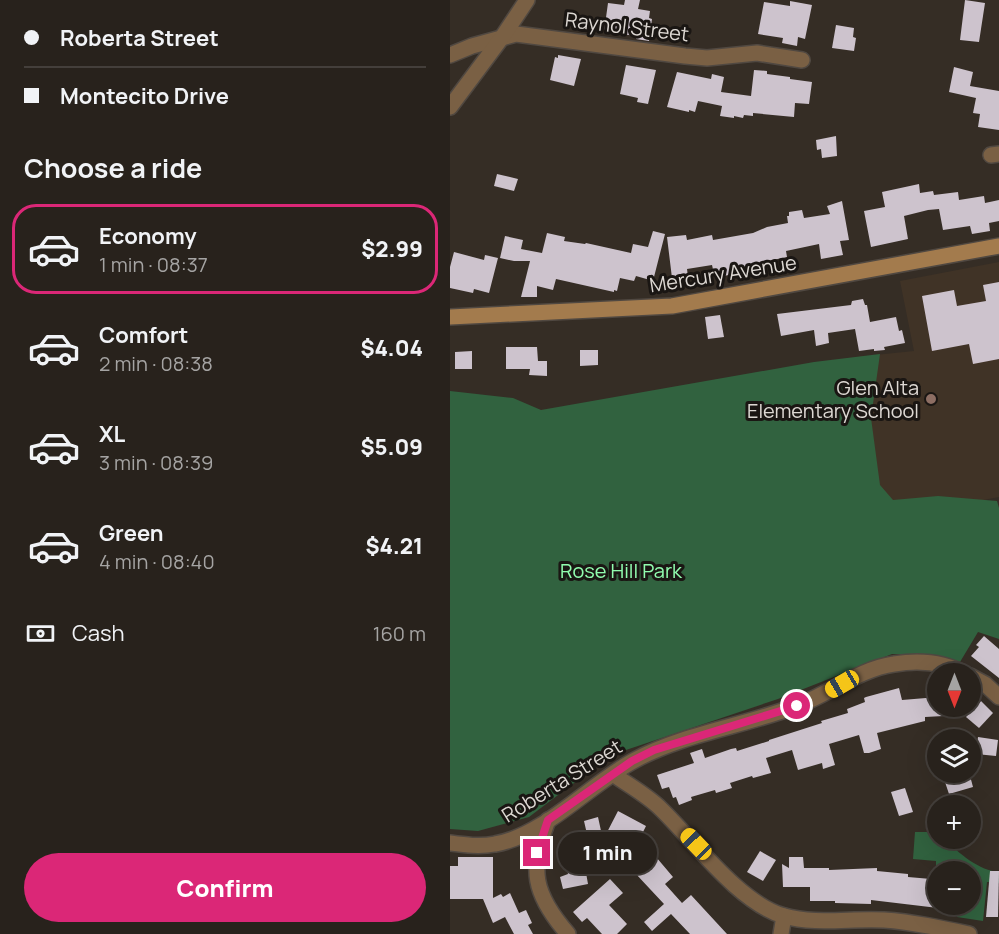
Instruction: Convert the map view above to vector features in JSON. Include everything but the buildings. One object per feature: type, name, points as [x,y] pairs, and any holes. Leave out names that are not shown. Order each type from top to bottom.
[{"type":"street","points":[[450,107],[504,36],[527,0]]},
{"type":"street","name":"Raynol Street","points":[[450,55],[516,34],[707,58],[757,53],[802,60]]},
{"type":"street","name":"Mercury Avenue","points":[[450,317],[672,306],[999,246]]},
{"type":"street","name":"Roberta Street","points":[[450,843],[473,846],[496,844],[517,838],[548,820],[632,761],[654,750],[797,706],[822,696],[862,673],[893,664],[928,663]]},
{"type":"street","points":[[981,682],[999,697]]},
{"type":"street","points":[[613,774],[658,806],[745,894],[757,903],[784,916],[917,923],[969,934]]},
{"type":"street","points":[[548,820],[537,853],[537,874],[541,896],[551,914],[568,934]]},
{"type":"street","points":[[782,934],[784,916]]},
{"type":"shaded area","name":"Glen Alta Elementary School","points":[[999,262],[999,497],[903,515],[876,555],[856,357],[914,351],[900,281]]},
{"type":"green space","name":"Rose Hill Park","points":[[880,354],[871,418],[880,485],[893,500],[938,496],[997,501],[999,508],[999,639],[978,632],[960,662],[936,655],[892,654],[778,699],[611,755],[529,817],[478,831],[450,829],[450,391],[513,398],[541,410],[814,362]]},
{"type":"green space","points":[[915,832],[927,832],[927,849],[955,849],[972,861],[936,861],[913,859]]},
{"type":"green space","points":[[981,866],[999,872],[999,883],[987,882],[983,921],[957,917],[957,915],[981,915]]},
{"type":"place","name":"Glen Alta Elementary School","points":[[931,399]]},
{"type":"route","points":[[537,853],[548,820],[632,761],[654,750],[797,706]]}]
